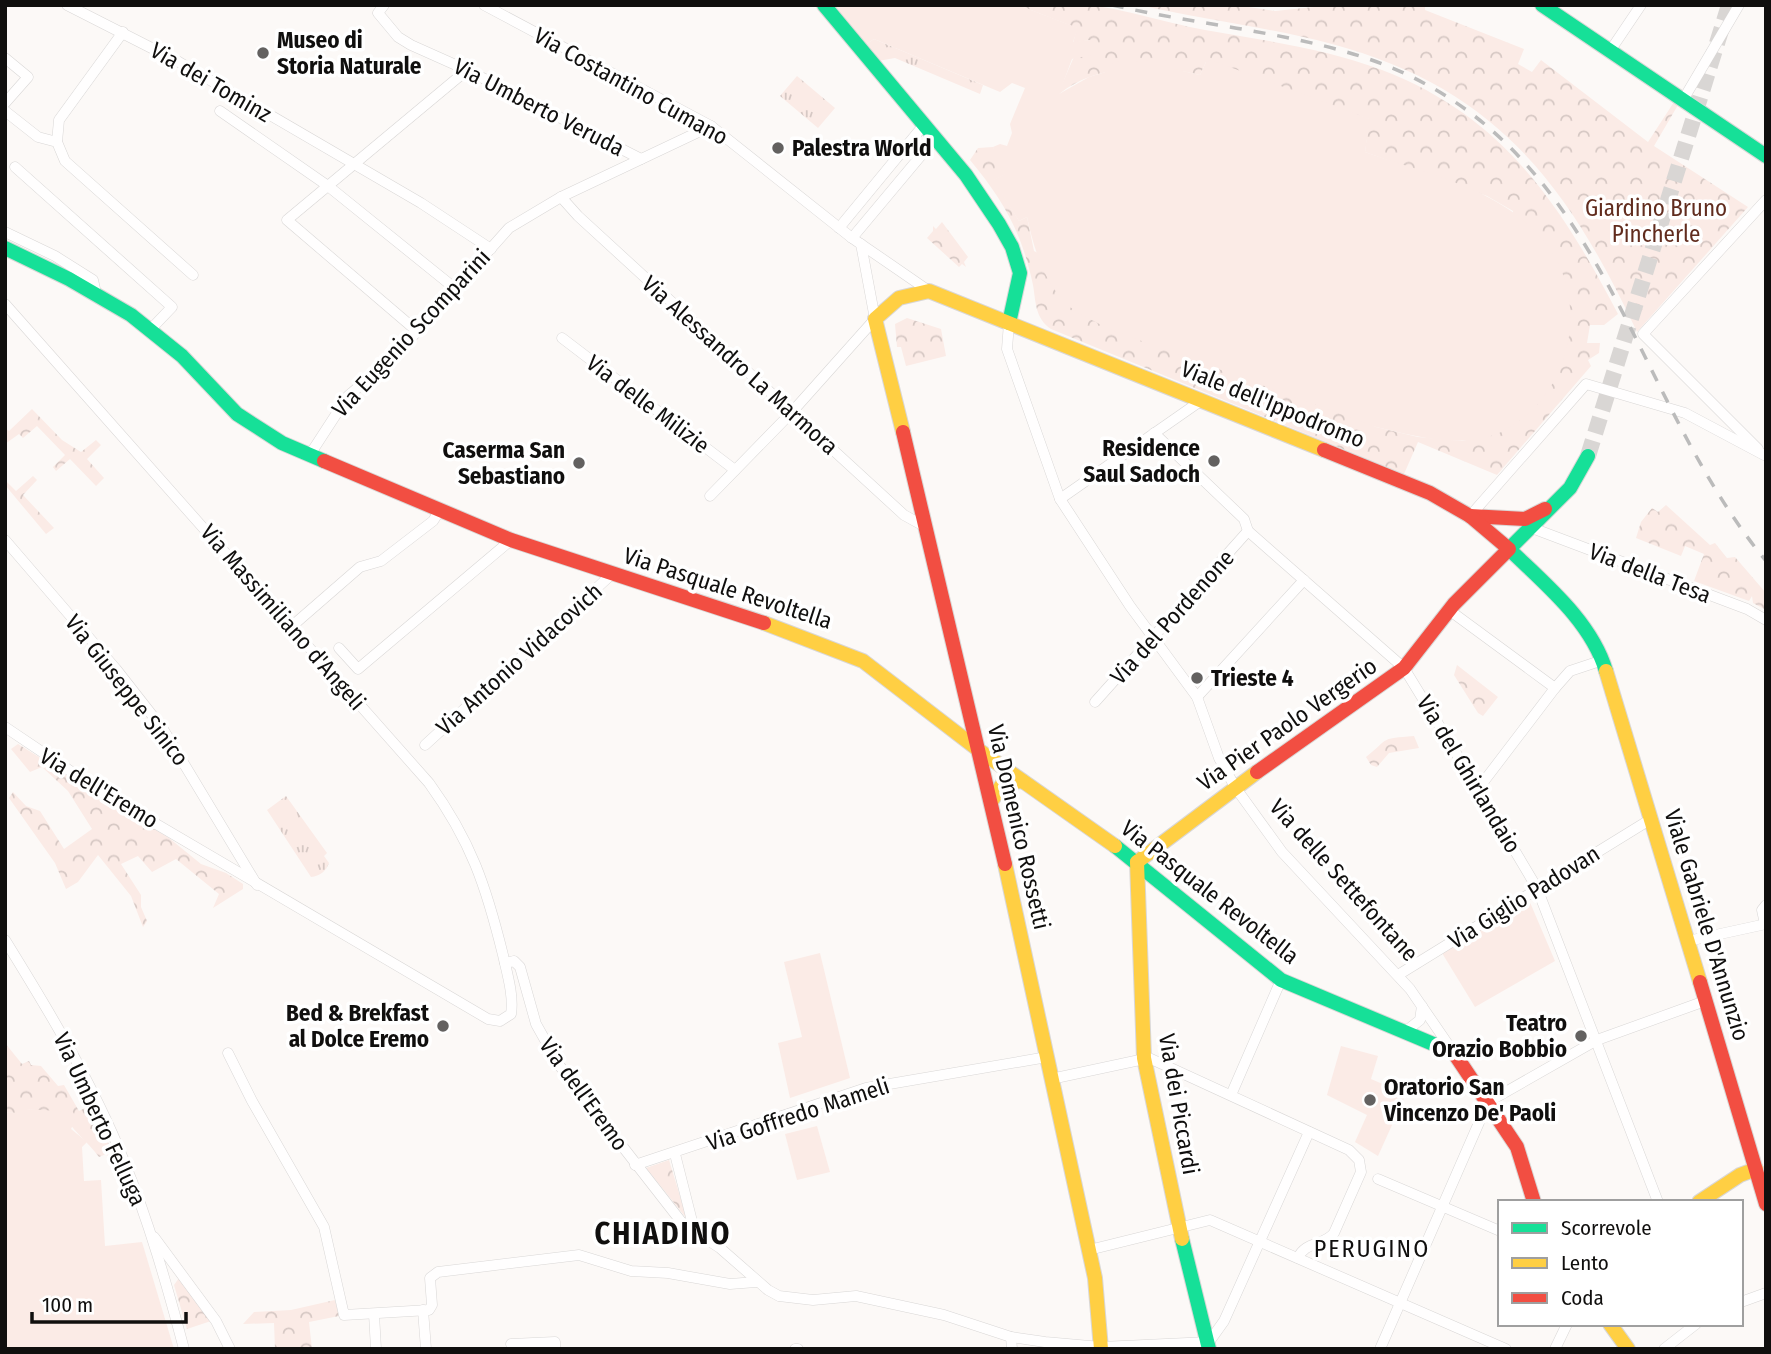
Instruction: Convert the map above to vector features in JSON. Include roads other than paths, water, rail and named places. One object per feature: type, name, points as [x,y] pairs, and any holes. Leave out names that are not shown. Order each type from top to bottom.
[{"type":"main road","points":[[824,5],[966,175],[1012,247],[1020,273],[1009,323]]},
{"type":"main road","points":[[1542,5],[1766,156]]},
{"type":"main road","name":"Via Pasquale Revoltella","points":[[5,248],[96,293],[151,329],[253,426],[309,456],[511,540],[849,653],[879,672],[980,751],[1137,862],[1281,980],[1454,1053]]},
{"type":"main road","points":[[875,319],[896,298],[905,293],[929,291]]},
{"type":"main road","name":"Viale dell'Ippodromo","points":[[929,291],[1430,493],[1470,516],[1509,549]]},
{"type":"main road","name":"Via Domenico Rossetti","points":[[875,319],[980,751],[1089,1250],[1100,1306],[1101,1348]]},
{"type":"main road","points":[[1470,516],[1525,519],[1552,505],[1570,488],[1588,456]]},
{"type":"main road","name":"Via Pier Paolo Vergerio","points":[[1137,862],[1235,787],[1404,668],[1449,610],[1570,488]]},
{"type":"main road","name":"Viale Gabriele D'Annunzio","points":[[1509,549],[1573,612],[1603,660],[1706,1001],[1761,1167],[1765,1195]]},
{"type":"main road","points":[[991,802],[1003,783],[1022,781]]},
{"type":"main road","name":"Via dei Piccardi","points":[[1137,862],[1144,1058],[1179,1227],[1209,1345]]},
{"type":"main road","name":"Via delle Settefontane","points":[[1454,1053],[1517,1147],[1533,1200]]},
{"type":"main road","points":[[1702,1200],[1740,1175],[1761,1167]]},
{"type":"main road","points":[[1612,1326],[1628,1349]]},
{"type":"street","name":"Via dei Tominz","points":[[67,5],[123,32],[353,165],[491,249]]},
{"type":"street","name":"Via Umberto Veruda","points":[[384,5],[378,13],[398,37],[467,69],[641,159]]},
{"type":"street","name":"Via Costantino Cumano","points":[[484,5],[711,126],[856,241],[929,291]]},
{"type":"street","points":[[1611,51],[1641,5]]},
{"type":"street","points":[[1683,100],[1739,5]]},
{"type":"street","points":[[123,32],[59,120],[57,142],[65,161],[193,275]]},
{"type":"street","points":[[5,58],[28,77],[5,103]]},
{"type":"street","points":[[418,332],[287,220],[467,69]]},
{"type":"street","points":[[5,111],[38,137],[57,142]]},
{"type":"street","points":[[220,111],[328,186],[457,290]]},
{"type":"street","name":"Via Eugenio Scomparini","points":[[309,456],[348,396],[389,363],[457,290],[509,228],[561,197],[711,126]]},
{"type":"street","points":[[839,228],[923,126]]},
{"type":"street","points":[[875,319],[856,241],[934,139]]},
{"type":"street","points":[[15,167],[172,307],[151,329]]},
{"type":"street","name":"Via Alessandro La Marmora","points":[[561,197],[578,216],[904,515],[924,526]]},
{"type":"street","points":[[1765,456],[1643,334],[1766,200]]},
{"type":"street","points":[[5,232],[81,271],[93,280],[96,293]]},
{"type":"street","name":"Via Massimiliano d'Angeli","points":[[5,304],[429,783],[449,810],[480,869],[505,963]]},
{"type":"street","points":[[5,313],[18,317]]},
{"type":"street","name":"Via delle Milizie","points":[[710,496],[792,412],[875,319]]},
{"type":"street","name":"Via delle Settefontane","points":[[1009,323],[1007,349],[1060,499],[1130,606],[1198,697],[1219,758],[1235,787],[1282,852],[1398,975],[1454,1053]]},
{"type":"street","name":"Via delle Milizie","points":[[562,338],[735,470]]},
{"type":"street","points":[[1470,516],[1586,384],[1685,413],[1765,456]]},
{"type":"street","points":[[1060,499],[1202,400]]},
{"type":"street","name":"Via del Ghirlandaio","points":[[1154,433],[1244,519],[1248,531],[1404,668],[1537,888],[1657,1200]]},
{"type":"street","points":[[291,627],[360,567],[381,561],[433,522],[440,510]]},
{"type":"street","name":"Via della Tesa","points":[[1532,528],[1747,609],[1766,620]]},
{"type":"street","name":"Via del Pordenone","points":[[1095,702],[1248,531]]},
{"type":"street","name":"Via Giuseppe Sinico","points":[[5,540],[116,668],[163,729],[257,885]]},
{"type":"street","points":[[340,648],[358,669],[511,540]]},
{"type":"street","name":"Via Antonio Vidacovich","points":[[425,744],[612,574]]},
{"type":"street","points":[[1198,697],[1304,580]]},
{"type":"street","points":[[1449,610],[1555,688]]},
{"type":"street","points":[[1478,789],[1570,671],[1603,660]]},
{"type":"street","name":"Via dell'Eremo","points":[[5,727],[36,750],[257,885],[494,1021],[506,1019],[512,1006],[505,963],[514,961],[520,967],[541,1038],[635,1165],[683,1224],[720,1248],[756,1282],[779,1296],[813,1300],[856,1296],[944,1315],[1011,1337],[1101,1348],[1209,1345]]},
{"type":"street","name":"Via Giglio Padovan","points":[[1398,975],[1651,819]]},
{"type":"street","points":[[1688,942],[1765,924],[1762,910],[1766,905]]},
{"type":"street","name":"Via Umberto Felluga","points":[[5,940],[60,1031],[99,1105],[151,1233],[184,1349]]},
{"type":"street","points":[[1231,1095],[1281,980]]},
{"type":"street","points":[[1380,1349],[1488,1102],[1597,1040],[1706,1001]]},
{"type":"street","points":[[1406,1031],[1420,1020],[1422,1006]]},
{"type":"street","points":[[228,1053],[324,1227],[344,1315],[432,1308],[430,1278],[438,1272],[579,1255],[631,1271],[668,1273],[730,1284],[756,1282]]},
{"type":"street","name":"Via Goffredo Mameli","points":[[635,1165],[675,1154],[866,1088],[1046,1057]]},
{"type":"street","points":[[1051,1079],[1144,1058],[1349,1150],[1359,1160],[1361,1172],[1334,1233],[1331,1238],[1304,1248],[1298,1258]]},
{"type":"street","points":[[1209,1345],[1224,1321],[1308,1132]]},
{"type":"street","points":[[675,1154],[695,1234]]},
{"type":"street","points":[[1378,1179],[1498,1230]]},
{"type":"street","points":[[1089,1250],[1210,1220],[1506,1349]]},
{"type":"street","points":[[151,1233],[216,1321],[230,1349]]},
{"type":"street","points":[[1743,1301],[1766,1293]]},
{"type":"street","points":[[423,1310],[426,1349]]},
{"type":"street","points":[[374,1314],[376,1349]]},
{"type":"street","points":[[1555,1349],[1566,1326]]},
{"type":"street","points":[[1664,1349],[1693,1326]]},
{"type":"street","points":[[1011,1337],[1012,1349]]},
{"type":"street","points":[[511,1344],[555,1342],[555,1349]]},
{"type":"tunnel","points":[[1588,456],[1729,5]]},
{"type":"railway","points":[[1112,5],[1289,38],[1358,55],[1390,67],[1463,108],[1522,159],[1569,220],[1609,286],[1681,427],[1720,496],[1766,561]]},
{"type":"place","name":"Museo di Storia Naturale","points":[[263,53]]},
{"type":"place","name":"Palestra World","points":[[778,148]]},
{"type":"place","name":"Residence Saul Sadoch","points":[[1214,461]]},
{"type":"place","name":"Caserma San Sebastiano","points":[[579,463]]},
{"type":"place","name":"Trieste 4","points":[[1197,678]]},
{"type":"place","name":"Bed & Brekfast al Dolce Eremo","points":[[443,1026]]},
{"type":"place","name":"Teatro Orazio Bobbio","points":[[1581,1036]]},
{"type":"place","name":"Oratorio San Vincenzo De' Paoli","points":[[1370,1100]]},
{"type":"district","name":"CHIADINO","points":[[663,1234]]},
{"type":"district","name":"PERUGINO","points":[[1372,1249]]},
{"type":"park label","name":"Giardino Bruno Pincherle","points":[[1656,221]]}]
